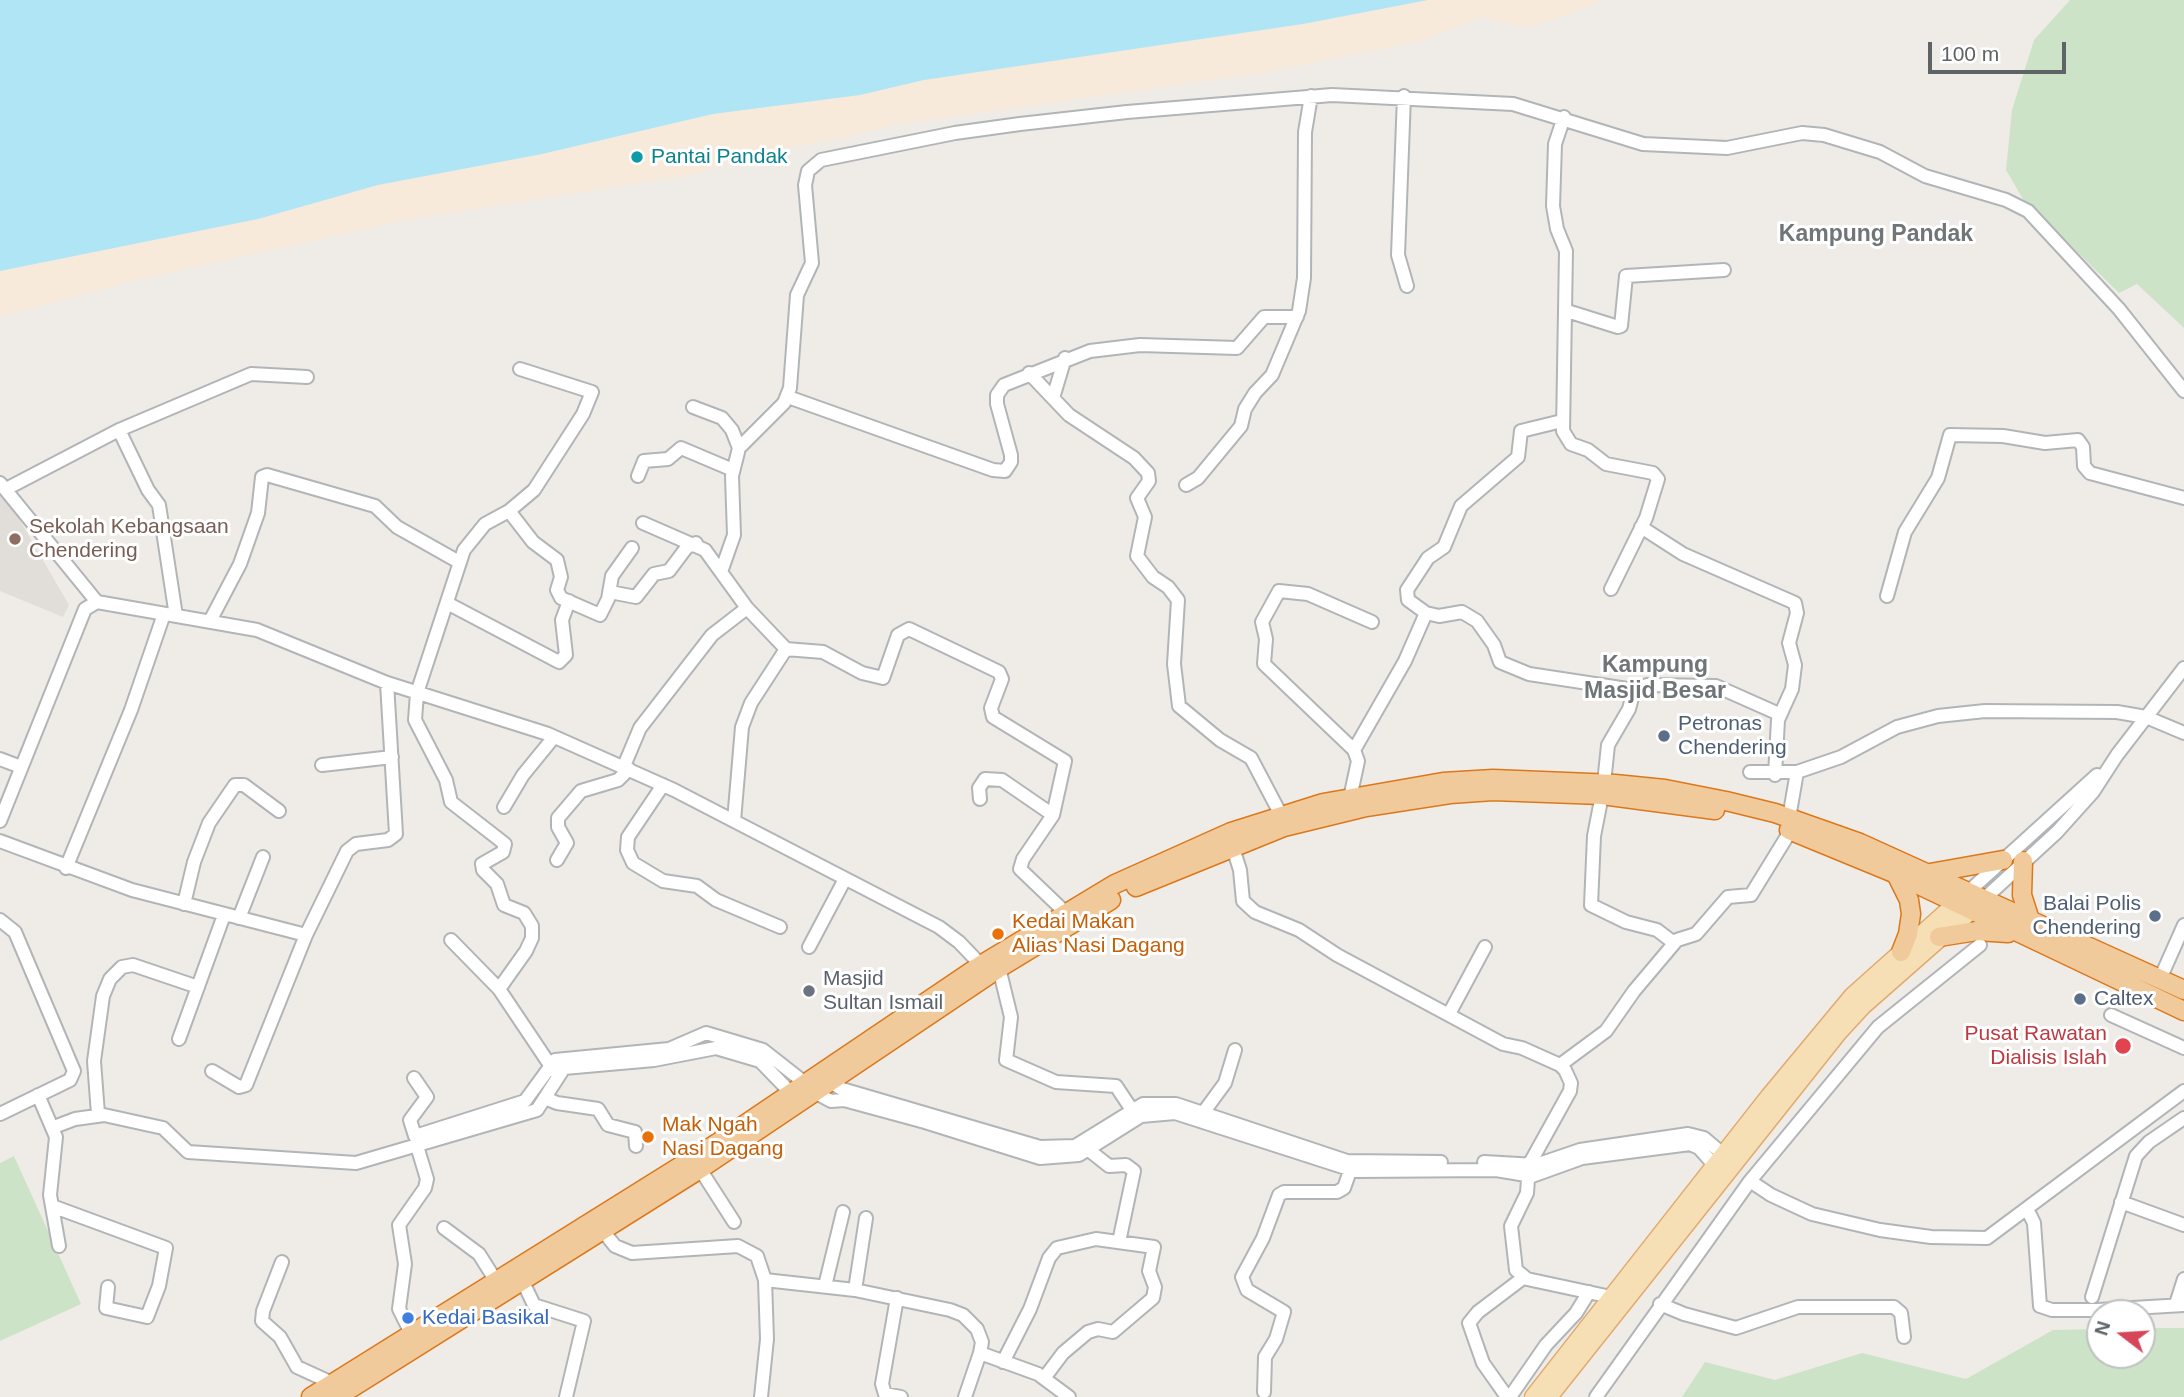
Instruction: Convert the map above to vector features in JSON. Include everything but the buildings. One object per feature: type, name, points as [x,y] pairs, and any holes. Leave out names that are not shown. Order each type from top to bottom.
[{"type":"highway","points":[[311,1397],[334,1390],[603,1231],[700,1169],[803,1089],[830,1082],[1066,913],[1115,884],[1231,832],[1281,815],[1350,798],[1443,782],[1493,779],[1603,789],[1790,824],[1860,843],[1927,874],[2031,939],[2184,1011]]},
{"type":"highway","points":[[334,1390],[411,1334],[496,1281],[528,1273],[990,967],[1127,891],[1284,827],[1325,816],[1450,794],[1603,789]]},
{"type":"highway","points":[[1790,824],[1896,874],[2030,920],[2184,990]]},
{"type":"highway","points":[[1927,874],[2003,860]]},
{"type":"highway","points":[[2023,861],[2022,895],[2030,920]]},
{"type":"highway","points":[[1896,874],[1909,900],[1911,914],[1900,952]]},
{"type":"highway","points":[[1939,937],[1964,932],[1997,931],[2031,939]]},
{"type":"main road","points":[[1549,1397],[1812,1064],[1863,1006],[1939,937],[1970,901]]},
{"type":"main road","points":[[1533,1397],[1852,996],[1900,952],[1970,901]]},
{"type":"street","points":[[1186,485],[1198,478],[1241,426],[1250,401],[1272,375],[1297,317],[1304,286],[1305,132],[1311,96]]},
{"type":"street","points":[[722,569],[736,523],[733,470],[739,448],[788,397],[798,287],[811,269],[805,177],[813,164],[821,160],[954,133],[1127,112],[1311,96],[1404,96],[1513,104],[1564,117],[1643,144],[1727,148],[1802,133],[1824,135],[1880,152],[1925,176],[2017,205],[2031,214],[2119,309],[2184,391]]},
{"type":"street","points":[[1404,96],[1398,255],[1407,286]]},
{"type":"street","points":[[1564,117],[1555,144],[1553,206],[1557,229],[1565,246],[1567,311],[1563,431],[1571,444],[1588,450],[1606,464],[1657,476],[1657,484],[1642,527],[1611,589]]},
{"type":"street","points":[[1567,311],[1618,327],[1621,326],[1626,276],[1724,271]]},
{"type":"street","points":[[788,397],[993,470],[1005,471],[1011,463],[1011,455],[998,395],[1004,385],[1065,358],[1090,351],[1140,345],[1237,348],[1264,317],[1297,317]]},
{"type":"street","points":[[1053,398],[1065,358]]},
{"type":"street","points":[[499,989],[526,951],[532,938],[531,926],[524,913],[504,905],[498,886],[483,868],[503,852],[505,844],[451,802],[446,780],[417,728],[417,693],[460,562],[472,537],[485,524],[509,511],[534,490],[583,414],[592,392],[520,369]]},
{"type":"street","points":[[97,602],[3,486],[119,430],[251,373],[307,377]]},
{"type":"street","points":[[1029,373],[1077,421],[1134,458],[1148,473],[1149,481],[1137,498],[1145,517],[1137,556],[1153,577],[1168,587],[1178,600],[1174,664],[1179,706],[1220,740],[1251,758],[1281,815]]},
{"type":"street","points":[[693,407],[722,418],[732,430],[739,448]]},
{"type":"street","points":[[1562,421],[1521,431],[1518,457],[1461,506],[1444,547],[1428,558],[1407,590],[1408,600],[1426,613],[1439,616],[1462,612],[1477,621],[1504,666],[1528,674],[1634,690],[1647,685],[1716,686],[1779,714]]},
{"type":"street","points":[[66,868],[170,615],[159,505],[148,490],[119,430]]},
{"type":"street","points":[[1886,596],[1905,532],[1938,478],[1950,435],[2003,436],[2045,443],[2078,440],[2083,447],[2084,466],[2090,473],[2184,498]]},
{"type":"street","points":[[638,476],[644,461],[668,459],[681,448],[733,470]]},
{"type":"street","points":[[210,621],[240,564],[258,513],[262,477],[267,475],[375,506],[397,527],[460,562]]},
{"type":"street","points":[[509,511],[533,542],[557,560],[561,577],[557,593],[600,615],[610,592],[612,576],[632,548]]},
{"type":"street","points":[[643,523],[696,543],[722,569],[747,608],[786,649],[823,652],[862,673],[883,678],[898,635],[902,630],[909,629],[999,672],[1002,679],[991,708],[993,717],[1065,761],[1053,815],[1023,859],[1020,869],[1066,913]]},
{"type":"street","points":[[1642,527],[1683,554],[1795,603],[1797,613],[1789,643],[1794,657],[1792,689],[1779,714],[1775,775]]},
{"type":"street","points":[[610,592],[636,597],[654,574],[669,571],[687,547],[696,543]]},
{"type":"street","points":[[1350,798],[1358,761],[1354,750],[1264,664],[1266,639],[1262,622],[1279,591],[1308,594],[1372,622]]},
{"type":"street","points":[[446,603],[559,662],[566,655],[562,620],[569,601]]},
{"type":"street","points":[[0,821],[85,609],[92,602],[210,621],[269,634],[387,683],[554,737],[622,766],[734,821],[951,935],[990,967],[1011,1017],[1006,1060],[1056,1082],[1116,1086],[1132,1110]]},
{"type":"street","points":[[558,860],[567,843],[558,827],[558,818],[581,790],[618,780],[640,728],[712,635],[747,608]]},
{"type":"street","points":[[1354,750],[1405,661],[1426,613]]},
{"type":"street","points":[[734,821],[741,727],[751,703],[786,649]]},
{"type":"street","points":[[1970,901],[2057,832],[2093,792],[2117,755],[2184,668]]},
{"type":"street","points":[[212,1071],[239,1087],[246,1085],[306,935],[347,851],[356,844],[388,840],[396,834],[387,683]]},
{"type":"street","points":[[1634,690],[1629,709],[1608,745],[1594,836],[1591,905],[1595,910],[1626,922],[1657,930],[1674,943]]},
{"type":"street","points":[[1750,772],[1775,775],[1797,772],[1832,761],[1897,727],[1938,716],[2027,709],[2116,712],[2146,717],[2184,733]]},
{"type":"street","points":[[504,807],[523,775],[554,737]]},
{"type":"street","points":[[1970,901],[2003,860],[2050,821],[2117,755]]},
{"type":"street","points":[[322,765],[392,757]]},
{"type":"street","points":[[0,759],[21,767]]},
{"type":"street","points":[[1560,1065],[1606,1031],[1634,991],[1674,943],[1696,934],[1728,897],[1751,895],[1790,824],[1797,772]]},
{"type":"street","points":[[980,799],[979,788],[985,779],[1002,780],[1053,815]]},
{"type":"street","points":[[184,904],[194,862],[209,823],[235,785],[244,785],[279,811]]},
{"type":"street","points":[[663,785],[628,837],[628,850],[633,863],[663,881],[697,886],[716,900],[780,927]]},
{"type":"street","points":[[0,841],[66,868],[184,904],[306,935]]},
{"type":"street","points":[[1233,848],[1240,870],[1243,901],[1247,907],[1308,934],[1337,955],[1503,1044],[1522,1048],[1560,1065],[1570,1077],[1570,1091],[1528,1171],[1527,1193],[1513,1218],[1511,1234],[1516,1270],[1523,1278],[1611,1297]]},
{"type":"street","points":[[239,918],[263,857]]},
{"type":"street","points":[[809,947],[845,879]]},
{"type":"street","points":[[179,1039],[224,915]]},
{"type":"street","points":[[0,920],[15,932],[72,1065],[70,1080],[39,1099],[1,1111]]},
{"type":"street","points":[[2160,979],[2184,925]]},
{"type":"street","points":[[51,1122],[98,1114],[163,1129],[188,1152],[356,1163],[537,1110],[545,1098],[553,1070],[535,1039],[499,989],[451,940]]},
{"type":"street","points":[[1596,1397],[1750,1181],[1878,1027],[1980,945]]},
{"type":"street","points":[[1449,1014],[1485,947]]},
{"type":"street","points":[[98,1114],[94,1060],[103,996],[110,979],[122,967],[133,965],[198,987]]},
{"type":"street","points":[[1434,1007],[1456,997]]},
{"type":"street","points":[[2111,1015],[2184,1048]]},
{"type":"street","points":[[414,1078],[427,1097],[410,1120],[415,1136],[525,1101],[553,1070],[654,1060],[716,1048],[760,1061],[803,1089],[831,1101],[844,1100],[1040,1158],[1064,1159],[1090,1151],[1141,1116],[1175,1113],[1350,1171],[1528,1171],[1582,1158],[1690,1144],[1719,1161]]},
{"type":"street","points":[[1203,1113],[1225,1083],[1235,1050]]},
{"type":"street","points":[[830,1082],[842,1089],[1020,1143],[1060,1149],[1084,1142],[1143,1104],[1176,1104],[1355,1162],[1487,1162],[1528,1171]]},
{"type":"street","points":[[1750,1181],[1771,1195],[1812,1214],[1880,1230],[1931,1237],[1987,1238],[2028,1211],[2184,1091]]},
{"type":"street","points":[[545,1098],[557,1103],[598,1109],[608,1125],[635,1132],[636,1146]]},
{"type":"street","points":[[39,1099],[51,1122],[52,1206],[59,1246]]},
{"type":"street","points":[[2092,1297],[2136,1156],[2149,1142],[2184,1118]]},
{"type":"street","points":[[411,1334],[399,1309],[405,1264],[399,1225],[425,1188],[427,1179],[418,1146]]},
{"type":"street","points":[[1090,1151],[1109,1166],[1126,1165],[1134,1171],[1119,1242]]},
{"type":"street","points":[[700,1169],[734,1222]]},
{"type":"street","points":[[1264,1392],[1265,1357],[1276,1339],[1284,1312],[1247,1290],[1242,1277],[1263,1238],[1279,1195],[1284,1192],[1337,1192],[1344,1188],[1350,1171]]},
{"type":"street","points":[[2120,1202],[2184,1225]]},
{"type":"street","points":[[52,1206],[166,1248],[159,1286],[147,1317],[106,1308],[108,1287]]},
{"type":"street","points":[[2028,1211],[2034,1223],[2040,1306],[2052,1310],[2098,1310],[2180,1305],[2184,1279]]},
{"type":"street","points":[[825,1286],[843,1212]]},
{"type":"street","points":[[855,1290],[866,1218]]},
{"type":"street","points":[[444,1228],[479,1254],[496,1281]]},
{"type":"street","points":[[603,1231],[615,1246],[632,1253],[738,1245],[757,1256],[765,1280],[768,1339],[761,1397]]},
{"type":"street","points":[[1003,1362],[1030,1309],[1052,1252],[1085,1240],[1154,1247],[1149,1271],[1156,1287],[1153,1298],[1113,1332],[1098,1329],[1088,1332],[1063,1353],[1045,1377]]},
{"type":"street","points":[[282,1262],[263,1311],[262,1321],[279,1337],[297,1367],[334,1390]]},
{"type":"street","points":[[528,1273],[534,1306],[584,1321],[566,1397]]},
{"type":"street","points":[[1523,1278],[1478,1312],[1469,1323],[1483,1363],[1508,1397],[1589,1292]]},
{"type":"street","points":[[765,1280],[855,1290],[963,1315],[981,1336],[980,1353],[965,1397]]},
{"type":"street","points":[[897,1298],[882,1384],[885,1394],[901,1397]]},
{"type":"street","points":[[1660,1304],[1684,1314],[1736,1328],[1798,1307],[1894,1307],[1901,1313],[1904,1337]]},
{"type":"street","points":[[980,1353],[1045,1377],[1069,1397]]},
{"type":"shaded area","name":"Sekolah Kebangsaan Chendering","points":[[0,486],[69,605],[63,617],[0,591]]},
{"type":"green space","points":[[2070,0],[2184,0],[2184,328],[2137,284],[2119,293],[2023,199],[2006,170],[2012,110],[2034,40]]},
{"type":"green space","points":[[14,1156],[81,1304],[0,1341],[0,1163]]},
{"type":"green space","points":[[2156,1328],[2184,1328],[2184,1397],[1682,1397],[1705,1362],[1775,1380],[1862,1353],[1966,1379],[2053,1330],[2086,1329],[2086,1369],[2156,1369]]},
{"type":"sand","name":"Pantai Pandak","points":[[1428,0],[1606,0],[1529,28],[1482,17],[1422,41],[1263,73],[893,125],[844,138],[755,153],[698,174],[406,220],[133,281],[0,317],[0,271],[258,219],[378,185],[542,154],[713,114],[860,95],[924,80],[1303,24]]},
{"type":"water","points":[[0,0],[1428,0],[1303,24],[924,80],[860,95],[713,114],[542,154],[378,185],[258,219],[0,271]]},
{"type":"place","name":"Pantai Pandak","points":[[637,157]]},
{"type":"place","name":"Sekolah Kebangsaan Chendering","points":[[15,539]]},
{"type":"place","name":"Petronas Chendering","points":[[1664,736]]},
{"type":"place","name":"Balai Polis Chendering","points":[[2155,916]]},
{"type":"place","name":"Kedai Makan Alias Nasi Dagang","points":[[998,934]]},
{"type":"place","name":"Masjid Sultan Ismail","points":[[809,991]]},
{"type":"place","name":"Caltex","points":[[2080,999]]},
{"type":"place","name":"Pusat Rawatan Dialisis Islah","points":[[2123,1046]]},
{"type":"place","name":"Mak Ngah Nasi Dagang","points":[[648,1137]]},
{"type":"place","name":"Kedai Basikal","points":[[408,1318]]},
{"type":"district","name":"Kampung Pandak","points":[[1876,235]]},
{"type":"district","name":"Kampung Masjid Besar","points":[[1655,679]]}]
